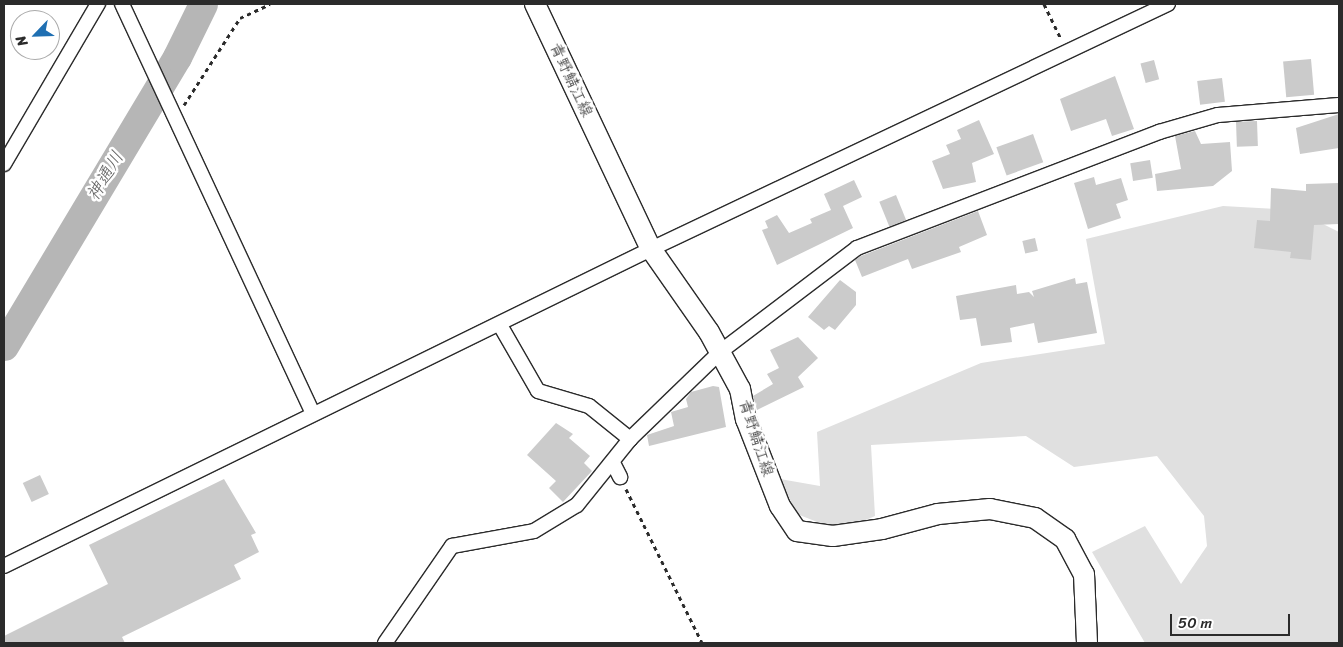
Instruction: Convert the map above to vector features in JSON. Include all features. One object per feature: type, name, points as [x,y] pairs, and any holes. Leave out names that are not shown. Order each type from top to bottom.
[{"type":"main road","name":"青野鯖江線","points":[[535,4],[651,249],[720,352],[740,390],[746,419],[780,506],[797,531],[833,536],[882,529],[938,514],[990,509],[1035,518],[1065,539],[1084,574],[1087,643]]},
{"type":"street","points":[[4,164],[98,4]]},
{"type":"street","points":[[122,4],[172,116],[314,414]]},
{"type":"street","points":[[4,566],[500,325],[651,249],[1168,4]]},
{"type":"street","points":[[385,643],[452,546],[534,531],[577,505],[613,463],[630,439],[720,352],[857,248],[1159,132],[1218,116],[1339,105]]},
{"type":"street","points":[[500,325],[538,391],[589,406],[630,439]]},
{"type":"street","points":[[613,463],[620,477]]},
{"type":"path","points":[[172,116],[240,18],[270,4]]},
{"type":"path","points":[[1044,4],[1067,51]]},
{"type":"path","points":[[620,477],[702,643]]},
{"type":"shaded area","points":[[1223,206],[1295,210],[1339,232],[1339,643],[1145,643],[1092,552],[1145,526],[1181,584],[1207,546],[1204,516],[1157,456],[1074,467],[1026,436],[871,445],[875,516],[840,531],[797,514],[780,479],[820,486],[817,432],[981,363],[1105,344],[1086,239]]},
{"type":"building","points":[[1311,59],[1314,95],[1286,97],[1283,61]]},
{"type":"building","points":[[1154,60],[1159,79],[1146,83],[1140,64]]},
{"type":"building","points":[[1115,76],[1134,129],[1112,136],[1106,119],[1071,131],[1060,99]]},
{"type":"building","points":[[1222,78],[1225,102],[1200,105],[1197,81]]},
{"type":"building","points":[[1339,114],[1339,148],[1300,154],[1296,128]]},
{"type":"building","points":[[979,120],[994,154],[972,163],[976,182],[943,189],[932,161],[950,154],[946,145],[961,139],[957,130]]},
{"type":"building","points":[[1257,121],[1258,146],[1237,147],[1236,122]]},
{"type":"building","points":[[1195,131],[1201,144],[1230,142],[1232,171],[1213,186],[1157,191],[1155,174],[1181,169],[1175,136]]},
{"type":"building","points":[[1033,134],[1043,162],[1007,176],[996,147]]},
{"type":"building","points":[[1150,160],[1153,178],[1133,181],[1130,163]]},
{"type":"building","points":[[1094,177],[1096,185],[1121,178],[1128,200],[1116,204],[1121,218],[1088,229],[1074,183]]},
{"type":"building","points":[[854,180],[862,197],[843,206],[853,228],[777,265],[762,230],[768,228],[765,221],[777,215],[789,233],[812,223],[810,219],[831,210],[824,194]]},
{"type":"building","points":[[1339,183],[1339,224],[1314,225],[1311,260],[1290,258],[1291,252],[1254,248],[1257,220],[1270,221],[1271,188],[1306,191],[1306,184]]},
{"type":"building","points":[[896,195],[906,220],[889,227],[879,202]]},
{"type":"building","points":[[978,211],[987,235],[959,247],[961,252],[912,269],[908,259],[862,277],[855,260],[861,256]]},
{"type":"building","points":[[1035,238],[1038,251],[1025,254],[1022,241]]},
{"type":"building","points":[[1075,278],[1076,284],[1087,282],[1097,333],[1038,343],[1034,323],[1010,328],[1012,342],[981,346],[976,318],[960,320],[956,296],[1016,285],[1017,294],[1029,292],[1034,297],[1032,291]]},
{"type":"building","points":[[840,280],[856,292],[856,305],[835,330],[829,326],[824,330],[808,317]]},
{"type":"building","points":[[798,337],[818,358],[798,377],[804,387],[757,410],[753,396],[773,384],[767,374],[779,368],[770,350]]},
{"type":"building","points":[[713,386],[719,387],[726,427],[649,446],[647,435],[674,426],[671,412],[688,407],[686,399],[691,392]]},
{"type":"building","points":[[556,423],[573,434],[569,438],[590,456],[584,463],[592,471],[563,502],[549,488],[556,481],[527,455]]},
{"type":"building","points":[[40,475],[49,494],[32,502],[23,483]]},
{"type":"building","points":[[224,479],[256,533],[251,535],[259,552],[234,565],[241,579],[122,637],[125,643],[4,643],[4,636],[108,584],[89,545]]},
{"type":"waterway","name":"神通川","points":[[4,346],[177,57],[203,4]]}]
